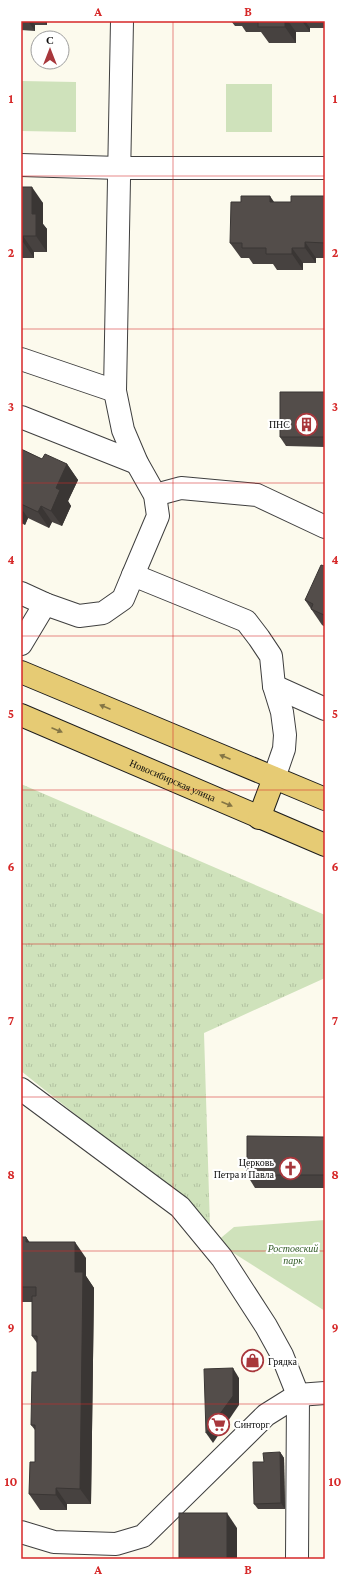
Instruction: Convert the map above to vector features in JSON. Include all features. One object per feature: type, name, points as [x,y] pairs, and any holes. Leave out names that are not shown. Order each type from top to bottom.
[{"type":"main road","points":[[21,672],[325,799]]},
{"type":"main road","name":"Новосибирская улица","points":[[21,715],[325,845]]},
{"type":"main road","points":[[259,818],[274,778]]},
{"type":"street","points":[[21,593],[45,604],[79,616],[104,613],[123,599],[158,516],[155,495],[137,463],[123,430],[115,391],[122,21]]},
{"type":"street","points":[[21,165],[120,168],[325,168]]},
{"type":"street","points":[[21,359],[115,391]]},
{"type":"street","points":[[21,418],[137,463]]},
{"type":"street","points":[[155,495],[181,488],[257,496],[325,527]]},
{"type":"street","points":[[133,575],[246,621],[259,638],[271,656],[274,686],[282,712],[285,735],[284,749],[274,778]]},
{"type":"street","points":[[21,644],[45,604]]},
{"type":"street","points":[[274,686],[325,709]]},
{"type":"street","points":[[21,1089],[180,1207],[222,1258],[266,1326],[282,1355],[298,1395],[297,1559]]},
{"type":"street","points":[[21,1532],[54,1542],[116,1544],[143,1536],[266,1415],[298,1395],[325,1394]]},
{"type":"green space","points":[[21,81],[76,82],[76,132],[21,131]]},
{"type":"green space","points":[[226,84],[272,84],[272,132],[226,132]]},
{"type":"green space","points":[[21,784],[325,915],[325,978],[204,1033],[210,1227],[184,1201],[21,1071]]},
{"type":"green space","name":"Ростовский парк","points":[[325,1220],[325,1311],[216,1242],[234,1227]]},
{"type":"building","points":[[258,21],[285,21],[285,27],[258,27]]},
{"type":"building","points":[[21,187],[32,187],[32,214],[36,214],[36,236],[23,236],[23,242],[21,242]]},
{"type":"building","points":[[241,196],[270,196],[270,202],[291,202],[291,196],[325,196],[325,243],[305,242],[305,248],[292,248],[292,254],[266,254],[266,248],[242,248],[242,243],[230,243],[231,202],[241,202]]},
{"type":"building","name":"ПНС","points":[[280,392],[325,392],[324,437],[280,437]]},
{"type":"building","points":[[21,449],[42,459],[45,454],[67,464],[56,488],[60,490],[51,511],[41,506],[38,512],[21,504]]},
{"type":"building","points":[[321,565],[325,566],[324,615],[311,609],[313,604],[305,600]]},
{"type":"building","name":"Церковь Петра и Павла","points":[[247,1136],[325,1137],[325,1175],[247,1175]]},
{"type":"building","points":[[21,1237],[26,1237],[26,1242],[75,1242],[75,1272],[83,1272],[80,1489],[56,1488],[56,1495],[29,1494],[30,1462],[35,1462],[35,1425],[31,1425],[32,1372],[37,1372],[37,1336],[32,1336],[32,1296],[36,1296],[36,1287],[21,1287]]},
{"type":"building","points":[[233,1368],[233,1396],[206,1433],[204,1369]]},
{"type":"building","points":[[280,1452],[281,1503],[254,1504],[253,1462],[264,1462],[263,1453]]},
{"type":"building","points":[[179,1513],[227,1513],[227,1559],[179,1559]]},
{"type":"place","name":"ПНС","points":[[306,424]]},
{"type":"place","name":"Церковь Петра и Павла","points":[[290,1168]]},
{"type":"place","name":"Грядка","points":[[252,1361]]},
{"type":"place","name":"Синторг","points":[[219,1424]]}]
